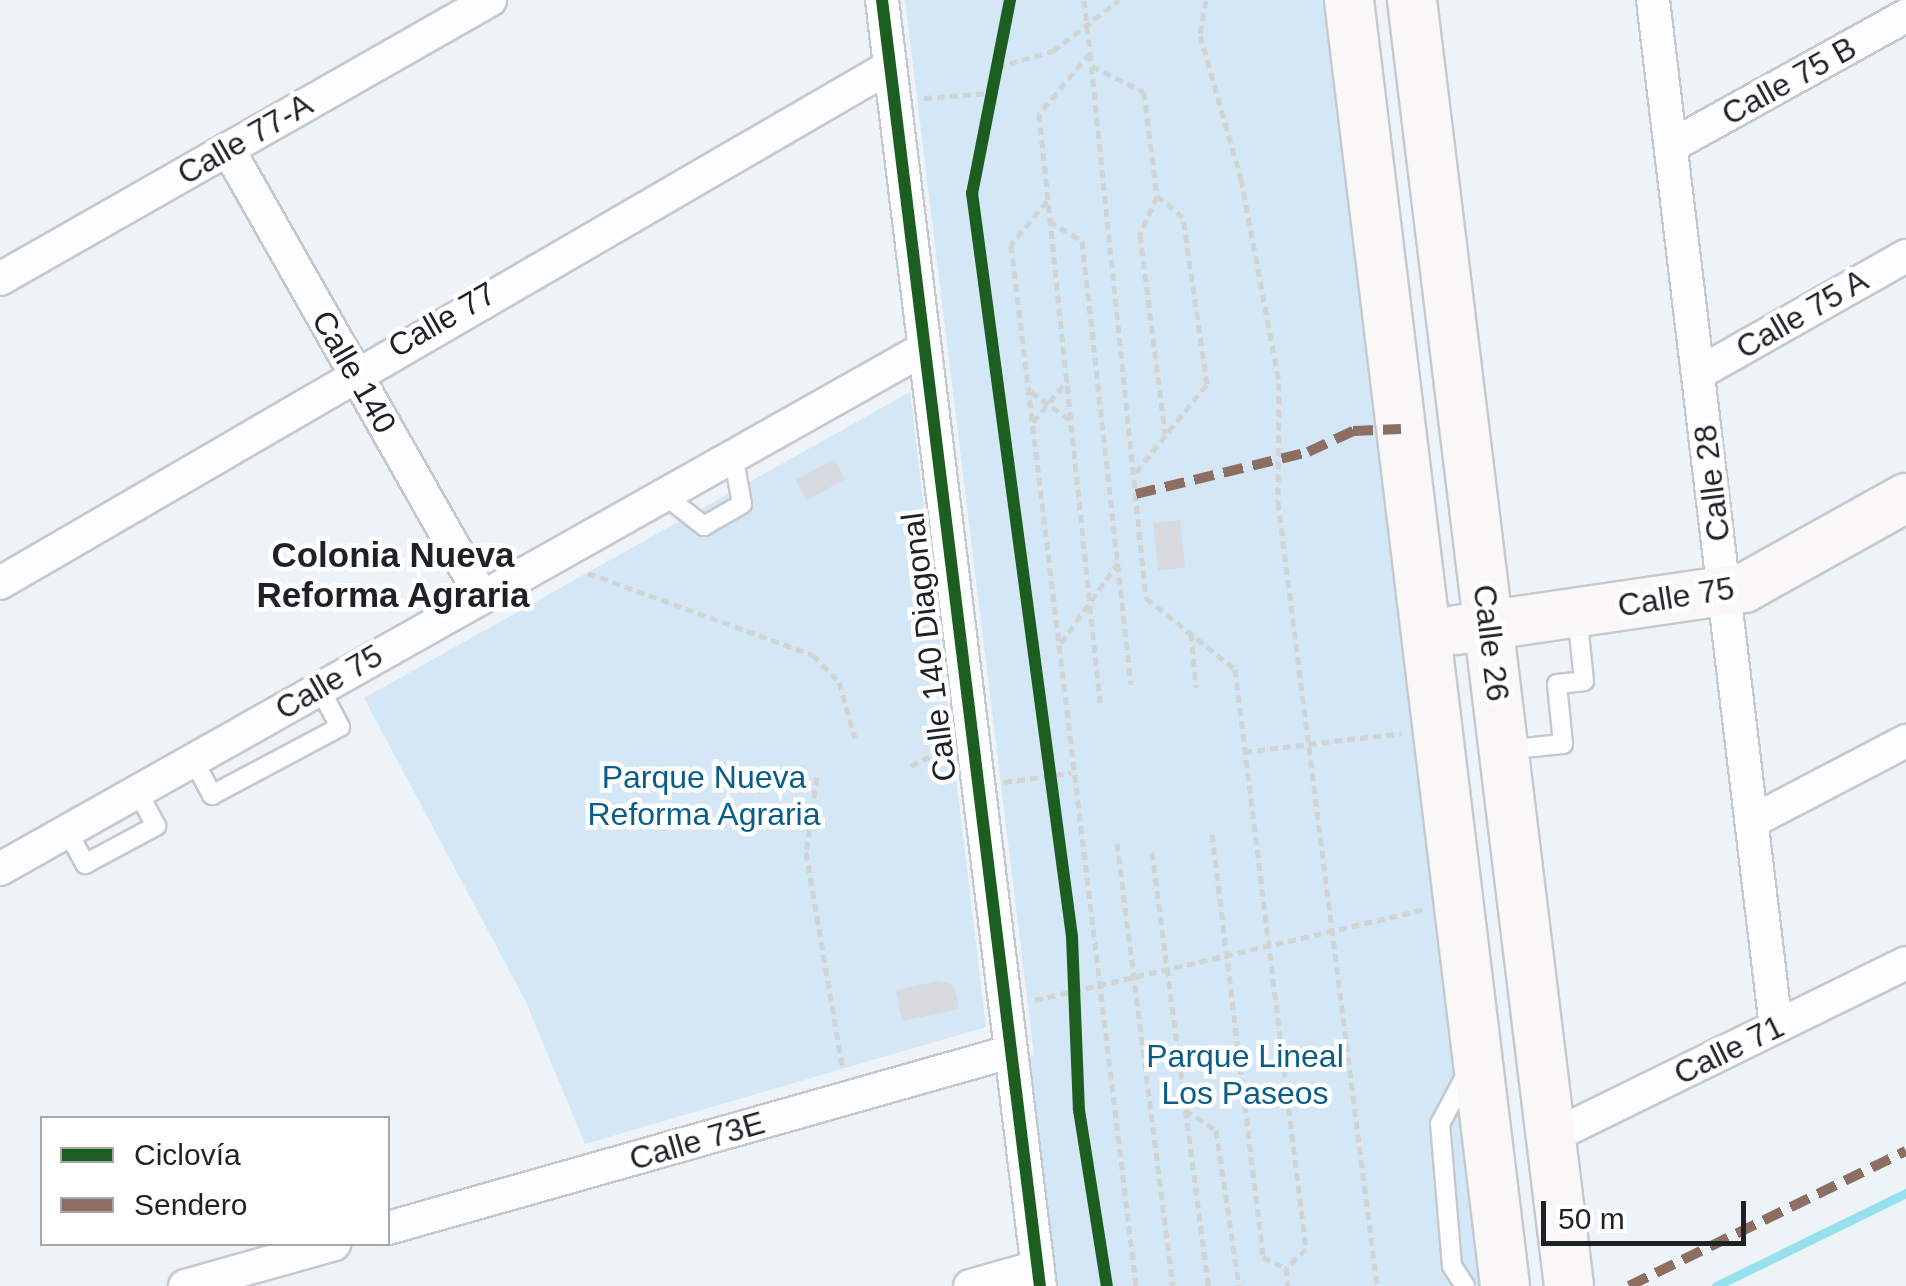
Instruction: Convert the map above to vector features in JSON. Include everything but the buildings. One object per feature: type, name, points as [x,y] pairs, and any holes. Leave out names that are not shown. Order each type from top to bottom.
[{"type":"main road","name":"Calle 26","points":[[1349,0],[1505,1286]]},
{"type":"main road","name":"Calle 26","points":[[1412,0],[1570,1286]]},
{"type":"main road","name":"Calle 75","points":[[1426,634],[1725,591],[1906,498]]},
{"type":"street","name":"Calle 77-A","points":[[0,279],[490,0]]},
{"type":"street","name":"Calle 140 Diagonal","points":[[882,0],[1000,1007],[1038,1277]]},
{"type":"street","name":"Calle 28","points":[[1653,0],[1776,1027]]},
{"type":"street","name":"Calle 75 B","points":[[1671,146],[1906,16]]},
{"type":"street","name":"Calle 77","points":[[0,583],[354,370],[889,67]]},
{"type":"street","name":"Calle 140","points":[[228,149],[481,595]]},
{"type":"street","name":"Calle 75 A","points":[[1699,373],[1906,256]]},
{"type":"street","name":"Calle 75","points":[[0,869],[922,350]]},
{"type":"street","points":[[1754,821],[1906,741]]},
{"type":"street","name":"Calle 71","points":[[1551,1137],[1906,963]]},
{"type":"street","name":"Calle 73E","points":[[390,1227],[1006,1053]]},
{"type":"street","points":[[185,1286],[327,1246]]},
{"type":"street","points":[[970,1286],[1038,1277]]},
{"type":"lane","points":[[664,494],[704,526],[742,504],[732,456]]},
{"type":"lane","points":[[1504,750],[1563,744],[1557,684],[1584,681],[1577,613]]},
{"type":"lane","points":[[193,759],[212,795],[340,727],[319,687]]},
{"type":"lane","points":[[1465,1286],[1452,1266],[1440,1124],[1477,1053]]},
{"type":"path","points":[[1084,0],[1146,598],[1235,669],[1306,1249],[1286,1268]]},
{"type":"path","points":[[996,67],[1053,50],[1119,0]]},
{"type":"path","points":[[1206,0],[1200,35],[1241,179],[1279,383],[1278,502],[1314,744],[1331,927],[1378,1286]]},
{"type":"path","points":[[983,117],[1002,48]]},
{"type":"path","points":[[1090,53],[1039,114],[1100,703]]},
{"type":"path","points":[[1092,66],[1144,92],[1157,196],[1140,235],[1165,433]]},
{"type":"path","points":[[924,98],[990,93]]},
{"type":"path","points":[[1134,474],[1207,384],[1183,218],[1157,196]]},
{"type":"path","points":[[1047,201],[1012,245],[1071,774],[1136,1286]]},
{"type":"path","points":[[1049,221],[1082,241],[1131,684]]},
{"type":"path","points":[[1033,422],[1068,379]]},
{"type":"path","points":[[1030,390],[1073,422]]},
{"type":"path","points":[[1059,646],[1118,563]]},
{"type":"path","points":[[581,570],[830,666],[855,738]]},
{"type":"path","points":[[1190,633],[1196,688]]},
{"type":"path","points":[[1244,752],[1410,732]]},
{"type":"path","points":[[911,766],[956,743]]},
{"type":"path","points":[[1044,757],[1050,794]]},
{"type":"path","points":[[974,786],[1071,774]]},
{"type":"path","points":[[817,777],[806,852],[844,1074]]},
{"type":"path","points":[[1212,834],[1263,1257],[1286,1268]]},
{"type":"path","points":[[1118,843],[1173,1286]]},
{"type":"path","points":[[1152,852],[1208,1286]]},
{"type":"path","points":[[1000,1007],[1167,970],[1331,927],[1431,908]]},
{"type":"path","points":[[1074,973],[1075,1011]]},
{"type":"path","points":[[1185,1110],[1216,1130],[1239,1286]]},
{"type":"path","points":[[1286,1268],[1288,1286]]},
{"type":"green space","name":"Parque Lineal Los Paseos","points":[[905,0],[1326,0],[1485,1286],[1038,1286],[1012,1066],[1034,1055]]},
{"type":"green space","name":"Parque Nueva Reforma Agraria","points":[[910,392],[986,1027],[585,1144],[525,1000],[364,698]]},
{"type":"waterway","points":[[1716,1286],[1906,1193]]},
{"type":"marked path","points":[[1136,494],[1308,452],[1353,431],[1401,429]]},
{"type":"marked path","points":[[1629,1286],[1906,1151]]},
{"type":"cycle path","points":[[882,0],[1040,1286]]},
{"type":"cycle path","points":[[1010,0],[972,193],[1072,937],[1079,1110],[1107,1286]]},
{"type":"district","name":"Colonia Nueva Reforma Agraria","points":[[393,575]]}]
